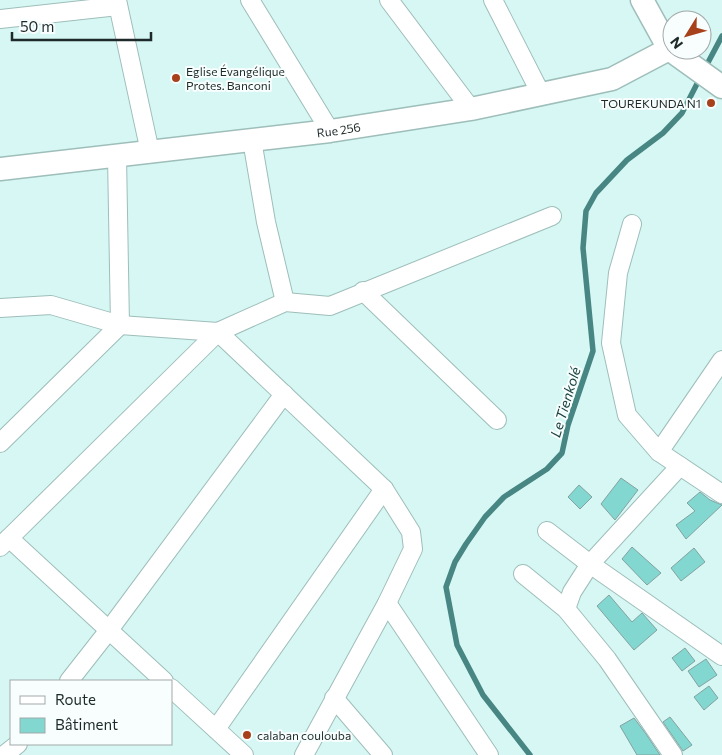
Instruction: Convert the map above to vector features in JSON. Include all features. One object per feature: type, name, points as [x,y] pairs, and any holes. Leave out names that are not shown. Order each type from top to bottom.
[{"type":"street","points":[[250,0],[330,130]]},
{"type":"street","points":[[389,0],[471,109]]},
{"type":"street","points":[[493,0],[541,94]]},
{"type":"street","points":[[642,0],[662,36]]},
{"type":"street","points":[[0,19],[117,3],[150,152]]},
{"type":"street","name":"Rue 256","points":[[0,169],[252,140],[471,109],[612,79],[662,53]]},
{"type":"street","points":[[685,60],[721,85]]},
{"type":"street","points":[[252,140],[266,222],[286,302]]},
{"type":"street","points":[[0,443],[120,325],[117,156]]},
{"type":"street","points":[[163,680],[109,630],[4,542],[218,332],[286,302],[330,306],[363,291],[552,216]]},
{"type":"street","points":[[632,224],[618,273],[611,343],[627,416],[659,452],[722,494]]},
{"type":"street","points":[[363,291],[497,420]]},
{"type":"street","points":[[0,308],[50,306],[120,325],[218,332],[384,489],[411,532],[412,549],[387,603],[304,755]]},
{"type":"street","points":[[659,452],[722,360]]},
{"type":"street","points":[[69,680],[109,630],[284,394]]},
{"type":"street","points":[[566,609],[572,592],[590,564],[680,466]]},
{"type":"street","points":[[216,729],[384,489]]},
{"type":"street","points":[[547,531],[590,564],[722,656]]},
{"type":"street","points":[[523,574],[566,609],[607,659],[673,755]]},
{"type":"street","points":[[387,603],[488,755]]},
{"type":"street","points":[[172,689],[244,755]]},
{"type":"street","points":[[334,698],[383,755]]},
{"type":"building","points":[[621,478],[638,490],[615,520],[601,504]]},
{"type":"building","points":[[579,485],[592,497],[580,509],[568,497]]},
{"type":"building","points":[[700,492],[710,500],[722,505],[686,539],[676,525],[695,511],[687,503]]},
{"type":"building","points":[[632,547],[661,573],[647,585],[622,559]]},
{"type":"building","points":[[694,548],[705,562],[681,581],[671,568]]},
{"type":"building","points":[[609,595],[632,622],[642,613],[657,630],[634,650],[597,606]]},
{"type":"building","points":[[685,648],[695,661],[682,671],[672,658]]},
{"type":"building","points":[[706,659],[717,675],[699,687],[688,671]]},
{"type":"building","points":[[709,686],[718,698],[704,710],[694,697]]},
{"type":"building","points":[[670,717],[692,745],[683,751],[663,722]]},
{"type":"building","points":[[634,718],[660,755],[637,755],[620,726]]},
{"type":"waterway","name":"Le Tienkolé","points":[[704,70],[722,36]]},
{"type":"waterway","name":"Le Tienkolé","points":[[530,755],[483,695],[457,645],[446,587],[455,562],[485,517],[504,497],[547,469],[562,453],[568,425],[593,351],[583,248],[586,211],[596,193],[627,160],[663,133],[682,113],[700,78]]},
{"type":"place","name":"Eglise Évangélique Protes. Banconi","points":[[176,78]]},
{"type":"place","name":"TOUREKUNDA N1","points":[[711,103]]},
{"type":"place","name":"calaban coulouba","points":[[247,735]]}]
